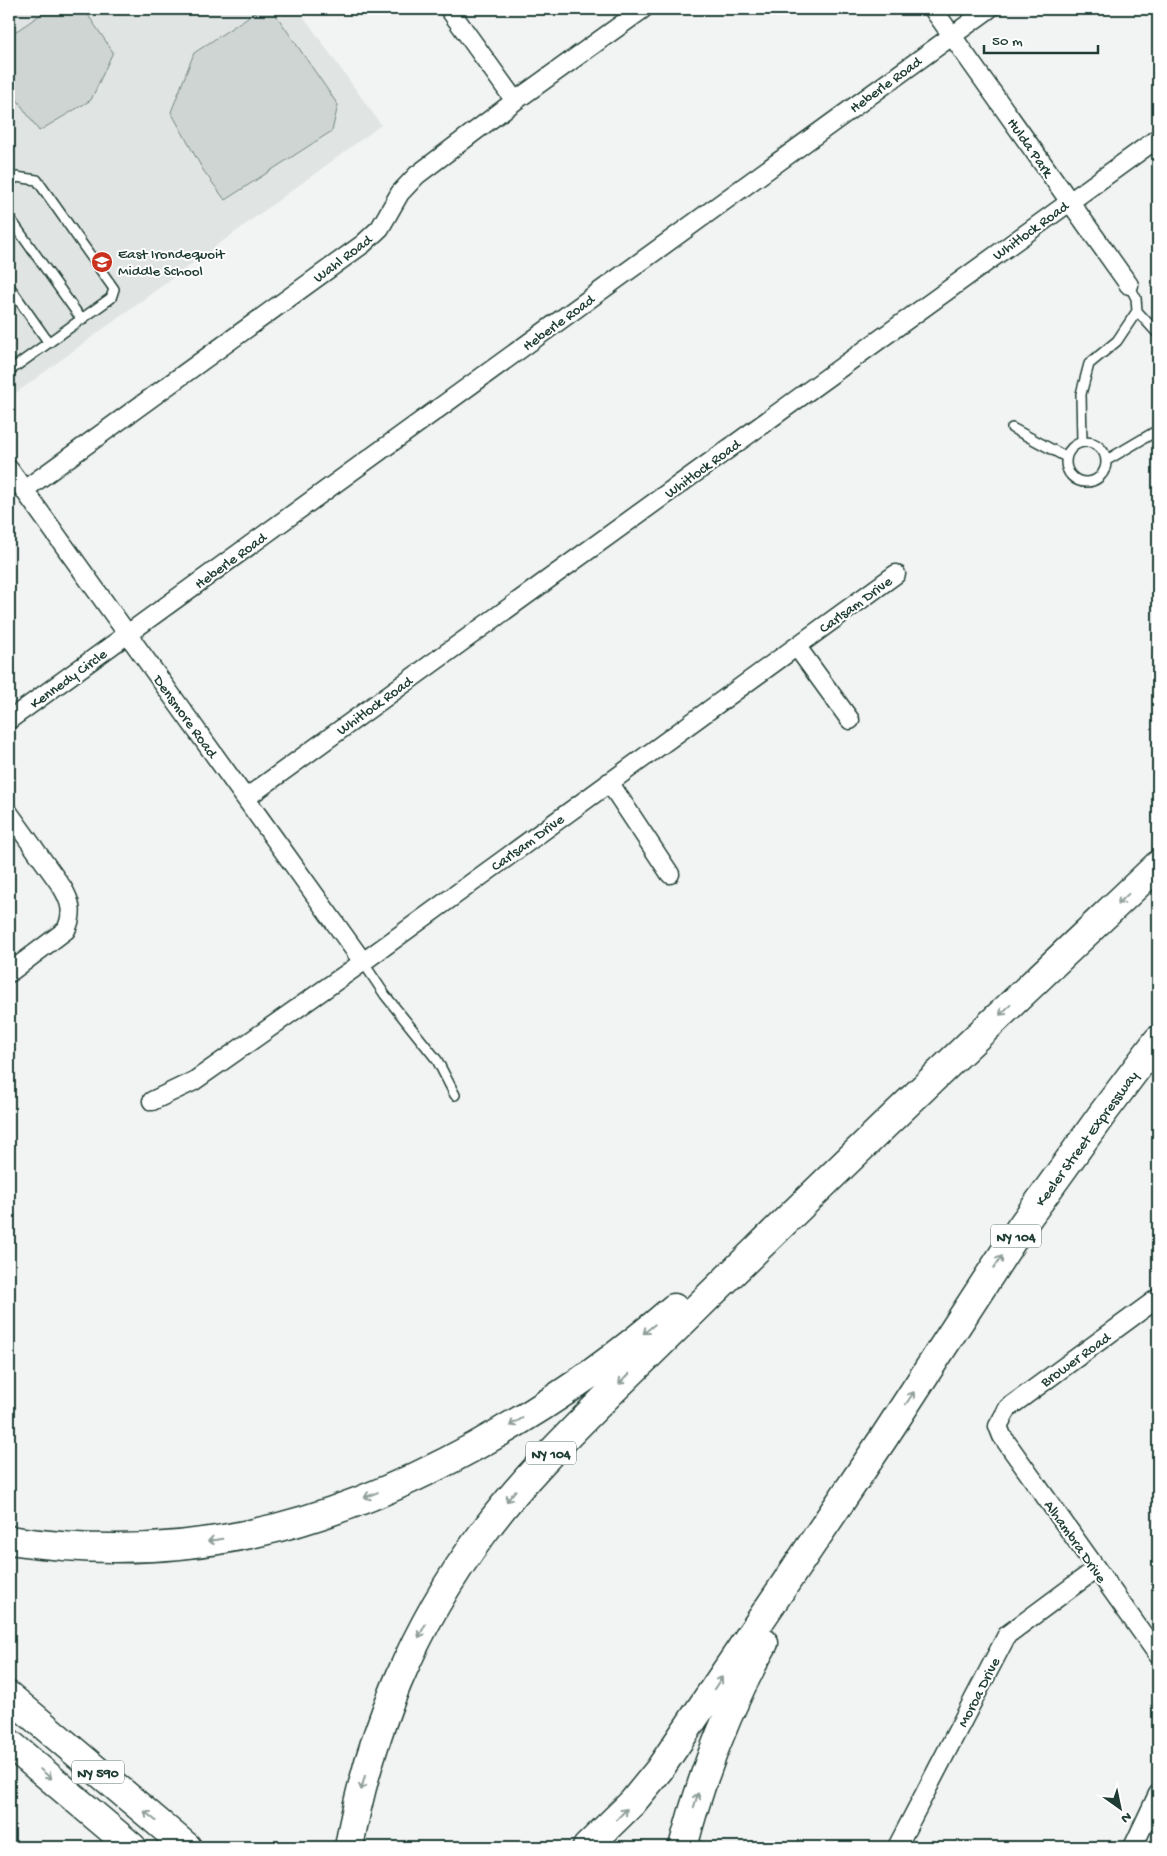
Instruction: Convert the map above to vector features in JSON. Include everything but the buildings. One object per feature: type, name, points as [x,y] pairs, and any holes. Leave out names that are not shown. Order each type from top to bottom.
[{"type":"highway","name":"NY 104","points":[[349,1847],[370,1757],[399,1679],[436,1604],[482,1534],[516,1490],[566,1436],[871,1136],[1158,865]]},
{"type":"highway","name":"Keeler Street Expressway","points":[[883,1439],[1027,1220],[1103,1113],[1158,1040]]},
{"type":"highway","points":[[9,1540],[58,1546],[122,1548],[168,1546],[224,1539],[278,1527],[330,1511],[382,1491],[431,1468],[528,1414],[620,1352],[662,1318],[871,1136]]},
{"type":"highway","name":"NY 104","points":[[683,1847],[712,1753],[738,1691],[795,1588],[883,1439]]},
{"type":"highway","points":[[587,1847],[622,1814],[659,1770],[883,1439]]},
{"type":"highway","name":"NY 590","points":[[9,1696],[187,1847]]},
{"type":"highway","name":"NY 590","points":[[9,1743],[132,1847]]},
{"type":"street","points":[[449,9],[515,101]]},
{"type":"street","name":"Wahl Road","points":[[24,490],[363,244],[383,224],[400,193],[408,183],[515,101],[644,9]]},
{"type":"street","name":"Hulda Park","points":[[933,9],[1128,285]]},
{"type":"street","name":"Heberle Road","points":[[127,635],[989,9]]},
{"type":"street","name":"Whitlock Road","points":[[246,798],[1158,138]]},
{"type":"street","name":"Densmore Road","points":[[9,469],[363,962]]},
{"type":"street","name":"Carlsam Drive","points":[[152,1101],[194,1081],[363,962],[896,574]]},
{"type":"street","name":"Kennedy Circle","points":[[9,720],[127,635]]},
{"type":"street","points":[[797,647],[850,720]]},
{"type":"street","points":[[608,782],[670,874]]},
{"type":"street","points":[[9,813],[62,887],[69,899],[72,910],[66,930],[9,973]]},
{"type":"street","name":"Brower Road","points":[[998,1426],[1008,1408],[1016,1401],[1158,1298]]},
{"type":"street","name":"Alhambra Drive","points":[[998,1426],[1002,1436],[1158,1655]]},
{"type":"street","name":"Moroa Drive","points":[[897,1847],[1007,1635],[1096,1569]]},
{"type":"street","points":[[1133,1847],[1158,1794]]},
{"type":"lane","points":[[9,183],[16,177],[37,180],[114,289],[111,298],[9,372]]},
{"type":"lane","points":[[9,217],[82,320]]},
{"type":"lane","points":[[1128,285],[1136,298],[1137,311],[1158,334]]},
{"type":"lane","points":[[9,286],[50,343]]},
{"type":"lane","points":[[1082,442],[1081,394],[1089,364],[1117,341],[1137,311]]},
{"type":"lane","points":[[1012,428],[1066,457]]},
{"type":"lane","points":[[1107,460],[1158,430]]},
{"type":"lane","points":[[1089,441],[1101,447],[1107,460],[1106,467],[1100,478],[1094,481],[1082,482],[1070,475],[1066,463],[1066,457],[1070,450],[1082,442],[1089,441]]},
{"type":"lane","points":[[363,962],[385,995],[437,1060],[455,1095]]},
{"type":"shaded area","name":"East Irondequoit Middle School","points":[[9,9],[298,9],[381,125],[9,398]]},
{"type":"shaded area","points":[[49,9],[84,9],[113,52],[91,100],[39,131],[9,88],[9,36]]},
{"type":"shaded area","points":[[260,9],[272,9],[338,105],[332,131],[225,200],[203,170],[171,112],[194,53]]},
{"type":"place","name":"East Irondequoit Middle School","points":[[102,262]]}]
